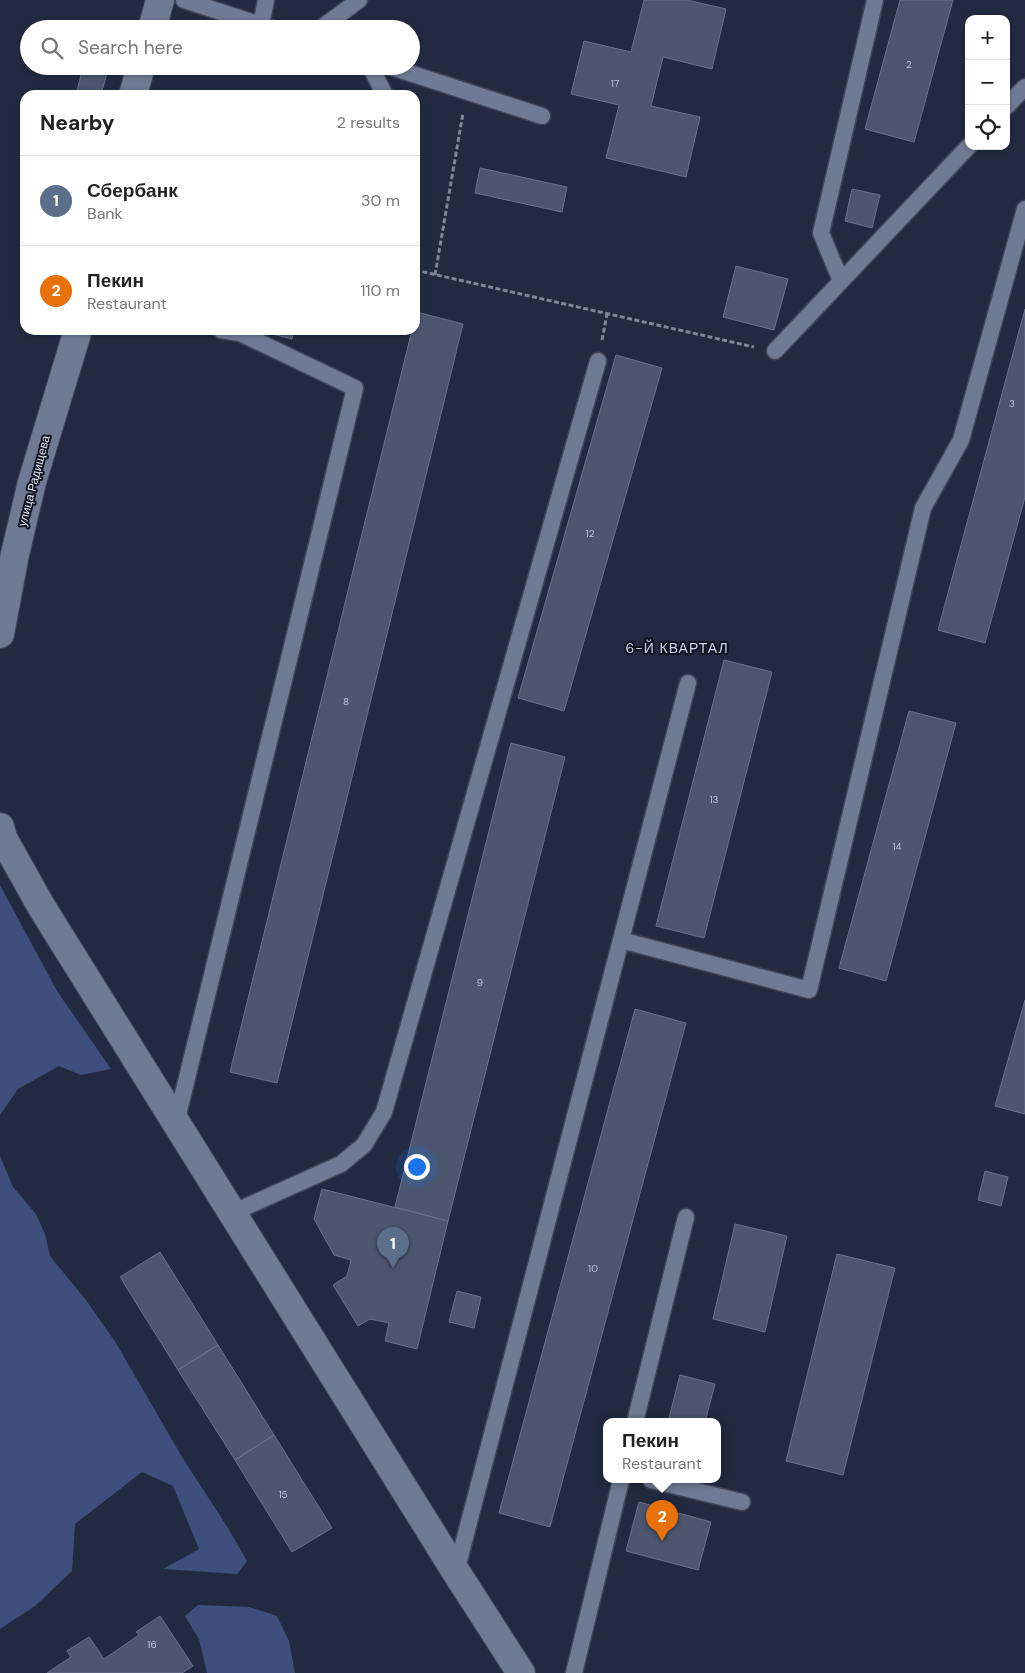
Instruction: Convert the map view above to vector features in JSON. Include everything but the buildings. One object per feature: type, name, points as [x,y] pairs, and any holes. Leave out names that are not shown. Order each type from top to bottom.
[{"type":"street","points":[[154,20],[160,0]]},
{"type":"street","points":[[134,90],[139,75]]},
{"type":"street","name":"улица Радищева","points":[[0,634],[15,554],[32,482],[76,335]]},
{"type":"street","points":[[0,827],[3,838],[41,906],[456,1572],[521,1673]]},
{"type":"lane","points":[[184,0],[245,20]]},
{"type":"lane","points":[[266,0],[266,20]]},
{"type":"lane","points":[[332,20],[359,0]]},
{"type":"lane","points":[[842,281],[821,232],[875,0]]},
{"type":"lane","points":[[375,75],[382,90]]},
{"type":"lane","points":[[415,75],[542,116]]},
{"type":"lane","points":[[1009,105],[1023,94]]},
{"type":"lane","points":[[774,351],[965,150]]},
{"type":"lane","points":[[621,940],[809,990],[923,508],[962,440],[1025,209]]},
{"type":"lane","points":[[176,1123],[355,388],[244,335]]},
{"type":"lane","points":[[232,1213],[341,1164],[364,1145],[384,1112],[598,361]]},
{"type":"lane","points":[[456,1572],[688,683]]},
{"type":"lane","points":[[637,1418],[686,1217]]},
{"type":"lane","points":[[574,1673],[620,1483]]},
{"type":"lane","points":[[663,1483],[742,1502]]},
{"type":"path","points":[[435,275],[466,92]]},
{"type":"path","points":[[420,271],[774,351]]},
{"type":"path","points":[[598,361],[607,314]]},
{"type":"shaded area","points":[[0,885],[57,991],[111,1069],[81,1075],[59,1066],[18,1089],[0,1115]]},
{"type":"shaded area","points":[[0,1156],[13,1187],[36,1214],[45,1234],[50,1256],[86,1300],[116,1343],[182,1457],[247,1561],[237,1574],[163,1569],[199,1549],[173,1486],[142,1472],[75,1524],[72,1571],[35,1606],[0,1629]]},
{"type":"shaded area","points":[[198,1605],[249,1607],[277,1616],[289,1641],[295,1673],[207,1673],[199,1639],[185,1616]]},
{"type":"place","name":"Сбербанк","points":[[393,1268]]},
{"type":"place","name":"Пекин","points":[[662,1541]]},
{"type":"district","name":"6-Й КВАРТАЛ","points":[[677,648]]}]
